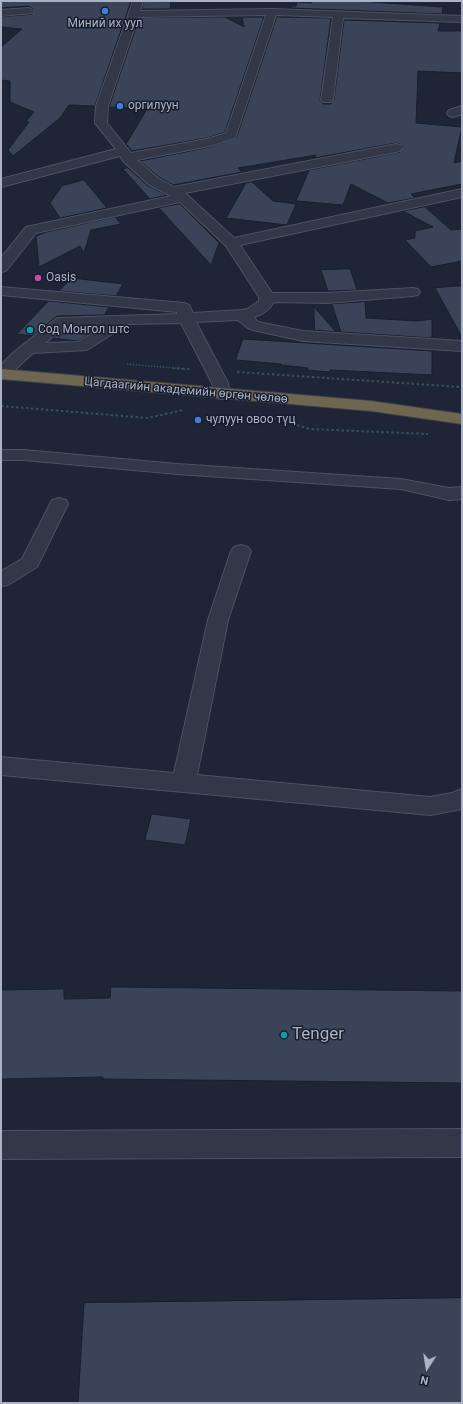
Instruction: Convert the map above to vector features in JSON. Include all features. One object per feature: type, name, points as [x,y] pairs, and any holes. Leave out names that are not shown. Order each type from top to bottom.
[{"type":"highway","name":"Цагдаагийн академийн өргөн чөлөө","points":[[1,374],[372,406],[461,417]]},
{"type":"street","points":[[138,1],[102,106],[101,122],[125,154],[153,181],[178,194],[231,243],[268,297]]},
{"type":"street","points":[[1,13],[30,11]]},
{"type":"street","points":[[133,14],[272,12],[462,19]]},
{"type":"street","points":[[1,182],[125,154],[210,142],[231,135],[272,12]]},
{"type":"street","points":[[327,100],[338,15]]},
{"type":"street","points":[[1,268],[31,230],[178,194],[396,148]]},
{"type":"street","points":[[231,243],[462,193]]},
{"type":"street","points":[[1,291],[184,308],[186,318],[220,383],[222,394]]},
{"type":"street","points":[[268,297],[327,298],[413,292]]},
{"type":"street","points":[[1,374],[62,321],[242,315],[252,313],[259,309],[266,303],[268,297]]},
{"type":"street","points":[[242,315],[253,325],[258,327],[303,336],[462,346]]},
{"type":"street","points":[[30,348],[81,347],[125,320]]},
{"type":"street","points":[[1,442],[24,455]]},
{"type":"street","points":[[1,456],[24,455],[177,470],[401,484],[449,494],[462,493]]},
{"type":"street","points":[[1,580],[30,563],[59,504]]},
{"type":"street","points":[[184,783],[218,620],[241,551]]},
{"type":"street","points":[[1,766],[430,806],[459,801],[462,798]]},
{"type":"street","points":[[1,1145],[462,1143]]},
{"type":"path","points":[[1,406],[148,418],[183,410]]},
{"type":"path","points":[[267,416],[310,429],[426,435],[433,433]]},
{"type":"building","points":[[1,1],[131,1],[95,106],[69,105],[60,118],[13,156],[8,150],[29,122],[26,121],[34,112],[10,102],[10,81],[1,80],[1,47],[22,29],[1,27],[1,17],[33,14],[35,11],[29,6],[1,8]]},
{"type":"building","points":[[144,1],[171,2],[170,9],[142,9]]},
{"type":"building","points":[[312,1],[358,1],[443,7],[442,14],[291,8],[292,6],[296,6],[297,2],[311,3]]},
{"type":"building","points":[[225,17],[244,27],[242,17],[264,17],[225,132],[207,138],[132,151],[126,144],[147,109],[109,107],[139,18]]},
{"type":"building","points":[[277,17],[331,18],[320,100],[323,104],[331,104],[334,100],[344,20],[440,23],[438,31],[462,31],[462,73],[418,71],[416,123],[462,127],[454,163],[462,161],[462,184],[411,194],[415,198],[388,203],[351,184],[343,205],[296,201],[309,170],[400,152],[403,147],[396,143],[314,158],[316,155],[238,168],[242,172],[173,185],[159,177],[140,161],[210,147],[236,138]]},
{"type":"building","points":[[128,168],[147,185],[167,195],[150,199],[123,169]]},
{"type":"building","points":[[84,180],[107,208],[60,218],[50,203],[62,186]]},
{"type":"building","points":[[252,182],[273,201],[296,204],[287,225],[226,218],[246,183]]},
{"type":"building","points":[[180,204],[219,243],[211,265],[159,208]]},
{"type":"building","points":[[425,207],[451,230],[462,229],[462,261],[431,267],[405,240],[415,238],[415,231],[433,227],[403,211]]},
{"type":"building","points":[[115,217],[121,224],[91,230],[84,253],[80,246],[39,267],[36,236],[47,232]]},
{"type":"building","points":[[350,269],[357,290],[328,291],[321,270]]},
{"type":"building","points":[[72,278],[123,284],[116,296],[59,291]]},
{"type":"building","points":[[462,286],[462,337],[435,288]]},
{"type":"building","points":[[49,301],[109,307],[104,315],[57,316],[32,336],[17,334]]},
{"type":"building","points":[[365,302],[366,318],[417,321],[432,319],[432,338],[341,332],[332,304]]},
{"type":"building","points":[[314,307],[336,332],[315,330]]},
{"type":"building","points":[[67,327],[96,327],[94,331],[78,341],[53,338]]},
{"type":"building","points":[[243,339],[432,351],[432,375],[330,370],[330,372],[307,370],[308,368],[281,364],[236,360]]},
{"type":"building","points":[[152,814],[191,819],[185,845],[145,840]]},
{"type":"building","name":"Tenger","points":[[111,987],[462,991],[462,1083],[103,1079],[103,1077],[1,1079],[1,990],[64,989],[64,999],[110,998]]},
{"type":"building","points":[[462,1298],[462,1403],[78,1403],[84,1303]]},
{"type":"place","name":"Миний их уул","points":[[105,11]]},
{"type":"place","name":"оргилуун","points":[[120,106]]},
{"type":"place","name":"Oasis","points":[[38,278]]},
{"type":"place","name":"Сод Монгол штс","points":[[30,330]]},
{"type":"place","name":"чулуун овоо түц","points":[[198,420]]},
{"type":"place","name":"Tenger","points":[[284,1035]]}]
